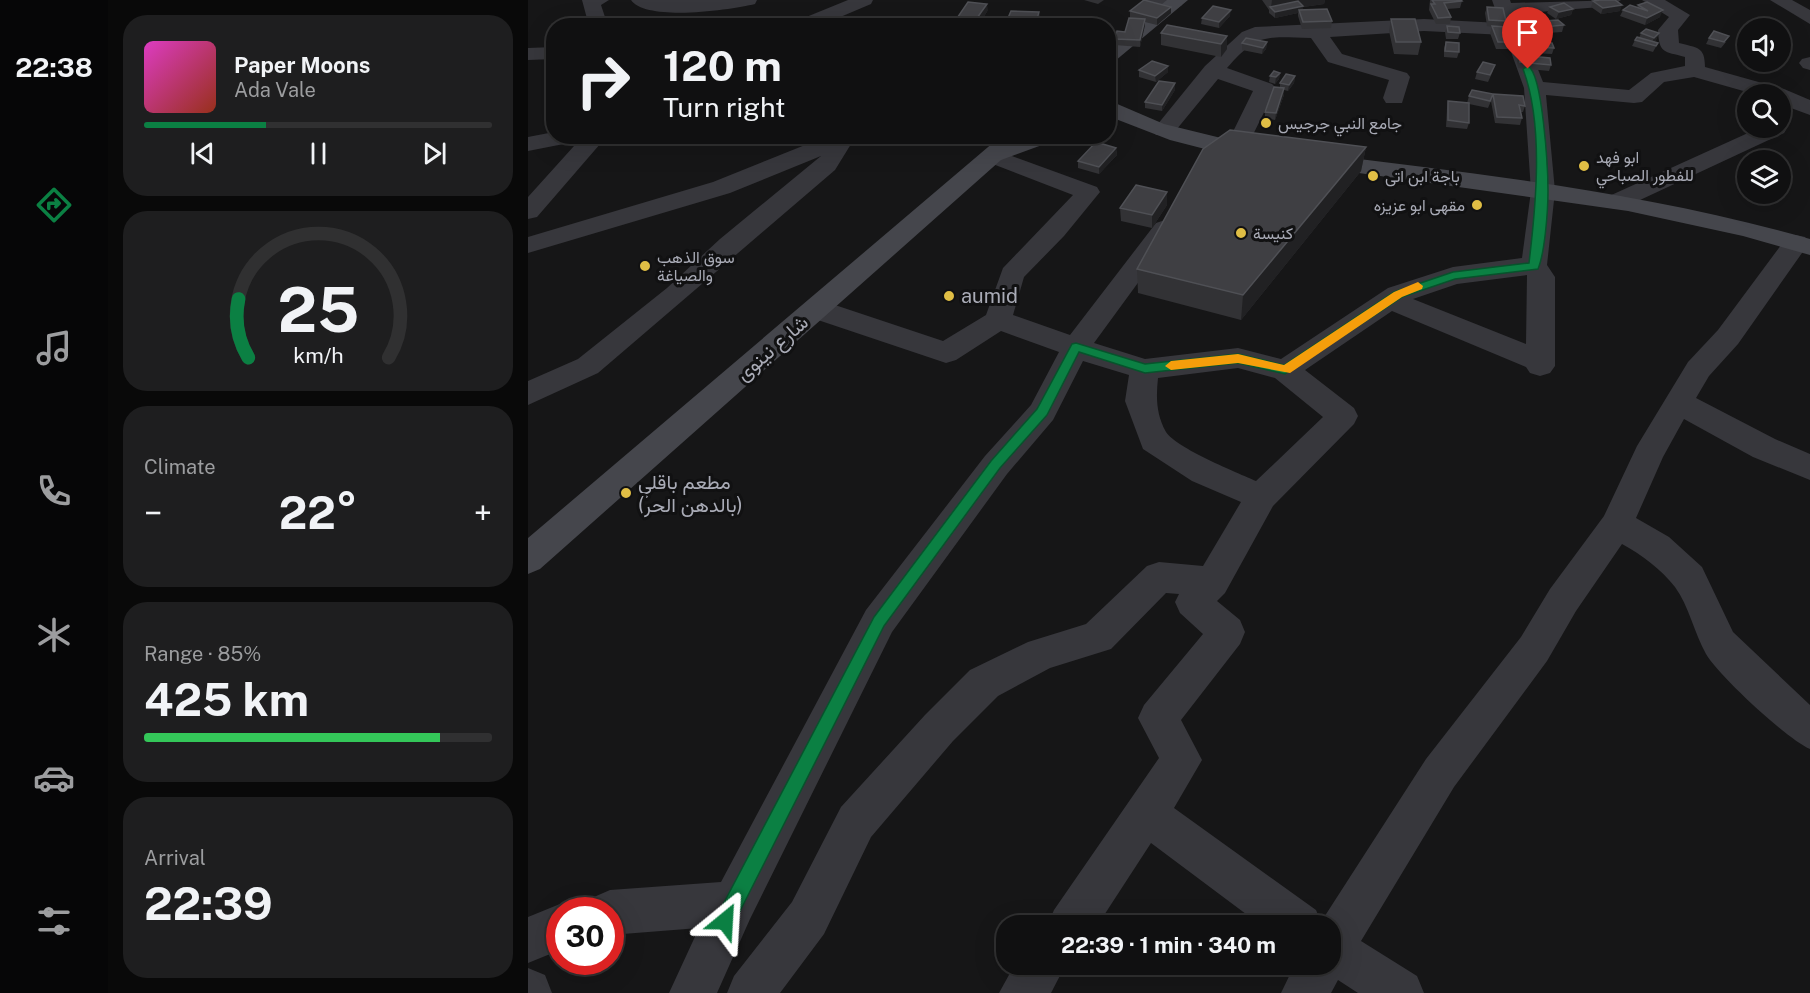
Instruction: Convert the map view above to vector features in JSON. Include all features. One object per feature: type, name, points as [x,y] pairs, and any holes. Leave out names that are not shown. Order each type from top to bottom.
[{"type":"street","points":[[596,18],[590,2],[600,0]]},
{"type":"street","points":[[640,0],[654,5],[706,8],[748,0]]},
{"type":"street","points":[[824,0],[858,3]]},
{"type":"street","points":[[1152,0],[1176,3]]},
{"type":"street","points":[[1390,300],[1540,363],[1542,278],[1534,266],[1543,191],[1535,88],[1503,4],[1612,0]]},
{"type":"street","points":[[1651,0],[1669,7],[1680,15],[1668,30],[1669,46],[1695,54],[1695,71]]},
{"type":"street","points":[[1779,0],[1810,18]]},
{"type":"street","points":[[821,18],[858,3]]},
{"type":"street","points":[[1116,51],[1176,3]]},
{"type":"street","points":[[1164,130],[1212,70],[1249,36],[1262,32],[1317,32],[1424,26],[1513,30]]},
{"type":"street","points":[[1317,32],[1335,58],[1400,77],[1395,98]]},
{"type":"street","points":[[528,54],[546,53]]},
{"type":"street","points":[[1212,70],[1265,88],[1219,157]]},
{"type":"street","points":[[1535,88],[1634,97],[1658,76],[1695,71],[1741,84]]},
{"type":"street","points":[[1791,100],[1810,108]]},
{"type":"street","points":[[1116,111],[1164,130],[1219,157]]},
{"type":"street","points":[[1791,122],[1810,114]]},
{"type":"street","points":[[1116,129],[1172,141],[1219,157],[1286,157],[1616,202],[1755,230],[1803,245],[1728,337],[1698,369],[1648,455],[1617,524],[1563,600],[1534,649],[1440,772],[1341,932]]},
{"type":"street","points":[[1616,202],[1754,138]]},
{"type":"street","points":[[528,144],[546,141]]},
{"type":"street","points":[[528,212],[589,144]]},
{"type":"street","points":[[528,244],[745,179],[797,160],[829,144]]},
{"type":"street","points":[[528,394],[588,366],[669,301],[762,216],[827,165],[840,144]]},
{"type":"street","name":"شارع نينوى","points":[[533,552],[1007,144]]},
{"type":"street","points":[[993,156],[1024,144]]},
{"type":"street","points":[[816,309],[946,353],[998,320],[1011,274],[1055,231],[1088,192],[993,156]]},
{"type":"street","points":[[693,993],[734,903],[879,621],[996,465],[1042,412],[1076,347],[1150,251],[1182,202]]},
{"type":"street","points":[[1285,370],[1390,300],[1424,284],[1491,269],[1534,266]]},
{"type":"street","points":[[998,320],[1145,369],[1238,358],[1285,370],[1343,416],[1260,497],[1212,582],[1193,602],[1227,632],[1158,718],[1182,760],[1077,915]]},
{"type":"street","points":[[1145,369],[1140,401],[1154,441],[1203,472],[1260,497]]},
{"type":"street","points":[[1677,402],[1764,448],[1810,467]]},
{"type":"street","points":[[1617,524],[1657,547],[1689,579],[1720,644],[1779,703],[1810,730]]},
{"type":"street","points":[[751,993],[808,918],[856,822],[939,728],[984,683],[1041,654],[1098,637],[1159,577],[1212,582]]},
{"type":"street","points":[[1146,813],[1285,915]]},
{"type":"street","points":[[624,912],[734,903]]},
{"type":"street","points":[[528,940],[546,933]]},
{"type":"street","points":[[1341,955],[1400,993]]},
{"type":"street","points":[[1023,993],[1035,975]]},
{"type":"street","points":[[1305,993],[1315,975]]},
{"type":"building","points":[[1144,0],[1171,7],[1157,18],[1130,11]]},
{"type":"building","points":[[1432,0],[1462,1],[1444,3],[1451,17],[1438,18],[1431,4],[1435,4]]},
{"type":"building","points":[[1615,0],[1622,5],[1603,8],[1593,1]]},
{"type":"building","points":[[1298,1],[1303,6],[1275,12],[1270,7]]},
{"type":"building","points":[[968,2],[987,4],[977,18],[957,18]]},
{"type":"building","points":[[1647,2],[1663,10],[1647,18],[1623,10],[1630,5],[1648,11],[1638,5]]},
{"type":"building","points":[[1564,3],[1573,9],[1559,12],[1550,7]]},
{"type":"building","points":[[1213,6],[1231,10],[1219,22],[1202,18]]},
{"type":"building","points":[[1487,7],[1503,8],[1506,21],[1489,20]]},
{"type":"building","points":[[1327,9],[1332,21],[1303,22],[1299,10]]},
{"type":"building","points":[[1011,11],[1039,12],[1037,18],[1008,18]]},
{"type":"building","points":[[1129,18],[1145,19],[1140,40],[1116,39],[1117,31],[1125,32]]},
{"type":"building","points":[[1391,19],[1415,19],[1421,42],[1396,42]]},
{"type":"building","points":[[1558,20],[1564,25],[1534,28],[1529,22]]},
{"type":"building","points":[[1167,25],[1227,36],[1221,44],[1161,33]]},
{"type":"building","points":[[1447,26],[1459,27],[1460,33],[1448,32]]},
{"type":"building","points":[[1492,26],[1506,27],[1513,42],[1498,42]]},
{"type":"building","points":[[1646,29],[1659,33],[1654,38],[1641,33]]},
{"type":"building","points":[[1714,31],[1729,36],[1724,42],[1709,38]]},
{"type":"building","points":[[1637,37],[1658,43],[1656,46],[1635,40]]},
{"type":"building","points":[[1246,38],[1267,42],[1263,48],[1242,43]]},
{"type":"building","points":[[1446,42],[1459,43],[1459,52],[1445,51]]},
{"type":"building","points":[[1531,42],[1552,43],[1554,48],[1533,47]]},
{"type":"building","points":[[1519,55],[1550,58],[1551,65],[1520,62]]},
{"type":"building","points":[[1152,61],[1168,66],[1155,76],[1139,70]]},
{"type":"building","points":[[1483,62],[1495,65],[1490,75],[1477,72]]},
{"type":"building","points":[[1274,71],[1280,73],[1276,77],[1270,76]]},
{"type":"building","points":[[1286,74],[1295,76],[1289,85],[1280,83]]},
{"type":"building","points":[[1159,81],[1175,83],[1162,105],[1145,102]]},
{"type":"building","points":[[1274,87],[1284,88],[1276,113],[1265,112]]},
{"type":"building","points":[[1472,90],[1493,94],[1490,101],[1469,96]]},
{"type":"building","points":[[1493,94],[1523,96],[1525,106],[1519,105],[1522,118],[1497,117]]},
{"type":"building","points":[[1448,101],[1469,103],[1469,123],[1448,120]]},
{"type":"building","name":"كنيسة","points":[[1230,130],[1366,147],[1243,295],[1137,269],[1203,149]]},
{"type":"building","points":[[1094,144],[1116,148],[1099,167],[1078,161]]},
{"type":"building","points":[[1136,185],[1167,192],[1152,215],[1120,208]]},
{"type":"slow traffic","points":[[1171,366],[1238,358],[1285,370],[1398,294],[1418,286]]},
{"type":"place","name":"جامع النبي جرجيس","points":[[1266,123]]},
{"type":"place","name":"ابو فهد للفطور الصباحي","points":[[1584,166]]},
{"type":"place","name":"باجة ابن اتى","points":[[1373,176]]},
{"type":"place","name":"مقهى ابو عزيزه","points":[[1477,205]]},
{"type":"place","name":"كنيسة","points":[[1241,233]]},
{"type":"place","name":"سوق الذهب والصياغة","points":[[645,266]]},
{"type":"place","name":"aumid","points":[[949,296]]},
{"type":"place","name":"مطعم باقلي (بالدهن الحر)","points":[[626,493]]},
{"type":"route","points":[[725,921],[879,621],[996,465],[1042,412],[1076,347],[1145,369],[1238,358],[1285,370],[1398,294],[1453,276],[1491,269],[1534,266],[1543,191],[1535,88],[1528,69]]}]
